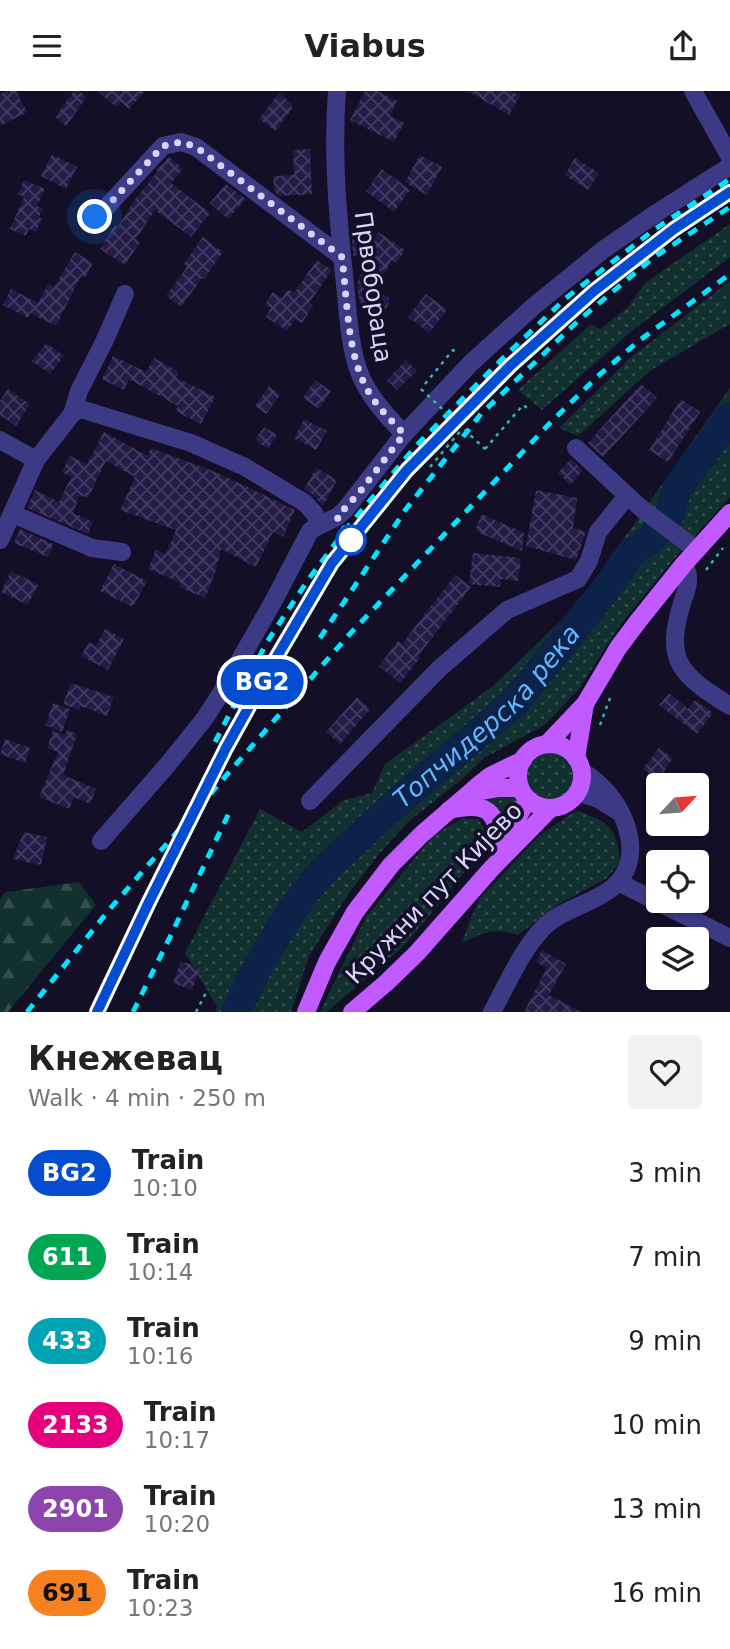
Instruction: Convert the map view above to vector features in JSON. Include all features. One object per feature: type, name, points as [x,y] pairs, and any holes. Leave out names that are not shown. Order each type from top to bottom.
[{"type":"main road","points":[[492,868],[524,793],[518,773],[523,759],[529,752],[547,744],[585,704],[618,649],[690,557],[730,513]]},
{"type":"main road","points":[[471,793],[509,786],[524,793],[538,806],[551,809],[567,804],[578,792],[582,778],[579,764],[585,704]]},
{"type":"main road","points":[[547,744],[571,751],[579,764]]},
{"type":"main road","points":[[306,1012],[327,963],[355,912],[391,866],[448,810],[490,776],[523,759]]},
{"type":"main road","points":[[448,810],[475,807],[490,814],[497,825],[500,849]]},
{"type":"main road","name":"Кружни пут Кијево","points":[[352,1012],[417,953],[492,868],[551,809]]},
{"type":"street","name":"Првобораца","points":[[337,91],[335,169],[352,343],[357,367],[366,388],[383,413],[404,434]]},
{"type":"street","points":[[692,91],[730,157]]},
{"type":"street","points":[[95,217],[163,146],[181,142],[196,147],[342,257]]},
{"type":"street","points":[[101,841],[169,764],[205,718],[273,602],[309,534],[320,524],[337,517],[345,510],[404,434],[471,363],[534,306],[603,250],[730,166]]},
{"type":"street","points":[[72,414],[79,391],[125,294]]},
{"type":"street","points":[[0,540],[36,460],[78,410],[191,443],[245,467],[305,503],[320,524]]},
{"type":"street","points":[[0,440],[36,460]]},
{"type":"street","points":[[576,448],[642,509],[679,537],[690,557],[689,577],[676,629],[675,649],[679,663],[686,674],[701,687],[730,706]]},
{"type":"street","points":[[310,800],[439,669],[507,610],[578,579],[589,561],[598,532],[627,496]]},
{"type":"street","points":[[13,514],[92,548],[122,552]]},
{"type":"street","points":[[492,1012],[530,943],[557,916],[610,889],[618,882],[629,860],[630,835],[622,814],[599,783],[579,764]]},
{"type":"street","points":[[578,792],[605,803],[622,814]]},
{"type":"street","points":[[618,882],[730,938]]},
{"type":"path","points":[[453,350],[421,389],[485,449],[523,405],[530,410]]},
{"type":"path","points":[[430,467],[463,428]]},
{"type":"path","points":[[704,573],[730,540]]},
{"type":"path","points":[[598,731],[613,691]]},
{"type":"path","points":[[197,1012],[208,989]]},
{"type":"green space","points":[[730,224],[730,257],[633,330],[542,410],[518,390],[591,324],[600,329],[628,307],[645,283]]},
{"type":"green space","points":[[730,281],[730,324],[651,370],[578,436],[559,428],[630,358]]},
{"type":"green space","points":[[730,388],[730,407],[705,439],[718,440],[730,424],[730,497],[620,625],[579,689],[546,724],[484,758],[408,822],[380,853],[351,890],[309,956],[291,1012],[215,1012],[217,1007],[185,953],[260,809],[302,832],[344,800],[372,793],[385,764],[492,687],[577,605]]},
{"type":"green space","points":[[550,751],[568,758],[575,776],[568,794],[550,801],[532,794],[525,776],[532,758]]},
{"type":"green space","points":[[515,791],[522,800],[502,837],[478,798]]},
{"type":"green space","points":[[577,811],[603,822],[613,833],[620,862],[607,878],[559,904],[518,935],[489,932],[462,943],[480,898],[539,836]]},
{"type":"green space","points":[[463,818],[478,819],[484,828],[483,844],[468,868],[404,946],[327,1012],[320,1012],[366,917],[434,835]]},
{"type":"green space","points":[[79,882],[96,905],[8,1012],[0,1012],[0,899],[5,892]]},
{"type":"building","points":[[16,91],[27,112],[0,126],[0,94]]},
{"type":"building","points":[[74,91],[87,97],[66,126],[55,117]]},
{"type":"building","points":[[98,91],[145,91],[129,109],[121,102],[116,107]]},
{"type":"building","points":[[365,91],[377,91],[397,101],[390,116],[404,123],[394,142],[350,120]]},
{"type":"building","points":[[468,91],[511,91],[520,96],[509,115]]},
{"type":"building","points":[[279,93],[292,104],[292,109],[275,131],[259,119]]},
{"type":"building","points":[[310,149],[312,194],[279,196],[274,191],[273,176],[294,175],[293,150]]},
{"type":"building","points":[[52,154],[77,167],[66,189],[41,176]]},
{"type":"building","points":[[420,155],[442,167],[427,195],[405,182]]},
{"type":"building","points":[[169,157],[183,169],[171,183],[210,213],[191,237],[155,210],[136,239],[140,242],[125,265],[100,249],[115,225],[118,227],[158,171],[156,170]]},
{"type":"building","points":[[575,158],[599,173],[588,190],[565,175]]},
{"type":"building","points":[[382,169],[410,190],[394,212],[366,191]]},
{"type":"building","points":[[24,180],[45,189],[37,206],[43,208],[39,217],[42,219],[36,232],[29,229],[26,236],[10,229],[24,197],[18,194]]},
{"type":"building","points":[[226,184],[246,199],[228,219],[210,203]]},
{"type":"building","points":[[378,232],[405,250],[397,263],[392,260],[375,290],[389,298],[381,317],[360,304],[357,283],[367,263],[353,255],[352,238],[369,247]]},
{"type":"building","points":[[203,237],[223,252],[181,307],[166,296],[187,267],[184,264]]},
{"type":"building","points":[[75,252],[93,263],[85,278],[81,276],[56,326],[30,313],[28,318],[3,305],[11,289],[38,303],[48,284],[54,287]]},
{"type":"building","points":[[317,260],[332,270],[309,303],[313,306],[302,323],[295,319],[287,331],[266,317],[271,308],[265,305],[273,292],[282,298],[288,289],[294,293]]},
{"type":"building","points":[[426,294],[447,310],[429,333],[408,317]]},
{"type":"building","points":[[46,343],[64,356],[50,374],[32,361]]},
{"type":"building","points":[[113,356],[146,372],[154,358],[179,372],[176,377],[215,397],[201,424],[175,411],[178,406],[129,379],[124,390],[102,379]]},
{"type":"building","points":[[406,360],[417,371],[397,390],[387,380]]},
{"type":"building","points":[[315,380],[331,391],[319,409],[303,398]]},
{"type":"building","points":[[641,384],[657,398],[603,457],[588,443]]},
{"type":"building","points":[[269,386],[280,395],[266,414],[255,406]]},
{"type":"building","points":[[8,389],[30,404],[16,426],[0,415],[0,401]]},
{"type":"building","points":[[681,399],[700,412],[668,462],[649,450]]},
{"type":"building","points":[[304,419],[327,431],[316,450],[294,438]]},
{"type":"building","points":[[264,427],[277,435],[268,449],[255,440]]},
{"type":"building","points":[[104,432],[148,456],[151,448],[218,473],[295,510],[283,537],[273,532],[256,567],[221,549],[205,598],[179,587],[181,583],[148,569],[156,550],[166,554],[176,530],[120,510],[135,477],[106,461],[88,498],[80,495],[73,513],[93,522],[88,534],[27,508],[35,490],[59,502],[71,477],[62,472],[70,456],[87,464]]},
{"type":"building","points":[[571,459],[583,470],[570,485],[558,473]]},
{"type":"building","points":[[316,468],[337,480],[323,506],[304,489]]},
{"type":"building","points":[[536,490],[577,498],[573,528],[586,532],[576,560],[526,546]]},
{"type":"building","points":[[482,514],[524,533],[522,551],[475,531]]},
{"type":"building","points":[[20,529],[53,544],[48,557],[14,543]]},
{"type":"building","points":[[473,553],[521,558],[518,581],[501,579],[500,587],[469,584]]},
{"type":"building","points":[[114,564],[147,581],[133,607],[100,591]]},
{"type":"building","points":[[11,571],[38,585],[28,605],[1,592]]},
{"type":"building","points":[[455,575],[471,587],[400,683],[379,666],[398,641],[402,644]]},
{"type":"building","points":[[105,629],[124,639],[108,670],[81,656],[89,642],[96,646]]},
{"type":"building","points":[[71,683],[114,697],[107,716],[81,706],[79,710],[63,704]]},
{"type":"building","points":[[669,693],[688,709],[695,700],[713,713],[697,734],[659,705]]},
{"type":"building","points":[[357,697],[370,709],[340,744],[326,732]]},
{"type":"building","points":[[53,703],[70,709],[62,732],[45,725]]},
{"type":"building","points":[[67,730],[77,734],[63,775],[96,789],[90,804],[74,797],[69,809],[39,797],[58,752],[47,748],[53,731],[65,735]]},
{"type":"building","points":[[5,739],[30,748],[25,763],[0,754]]},
{"type":"building","points":[[659,748],[673,758],[663,773],[648,773],[643,769]]},
{"type":"building","points":[[24,832],[47,837],[41,865],[13,859]]},
{"type":"building","points":[[542,950],[566,964],[549,995],[581,1012],[524,1012],[547,968],[536,962]]},
{"type":"building","points":[[181,961],[200,968],[192,990],[173,983]]},
{"type":"waterway","name":"Топчидерска река","points":[[236,1012],[256,970],[302,896],[324,870],[394,805],[514,703],[606,589],[631,553],[652,538],[669,516],[677,489],[730,417]]},
{"type":"railway","points":[[215,742],[267,642],[308,580],[346,529],[416,446],[566,298],[655,229],[730,179]]},
{"type":"railway","points":[[704,209],[730,192]]},
{"type":"railway","points":[[320,638],[406,509],[481,414],[579,320],[653,258],[730,207]]},
{"type":"railway","points":[[403,476],[511,365],[594,291],[683,223]]},
{"type":"railway","points":[[27,1012],[109,910],[347,637],[552,421],[640,340],[730,274]]},
{"type":"railway","points":[[226,748],[332,563],[368,519]]},
{"type":"railway","points":[[133,1012],[229,813]]},
{"type":"railway","points":[[97,1012],[143,915]]},
{"type":"train","name":"BG2","points":[[97,1012],[226,748],[332,563],[407,470],[511,365],[594,291],[674,229],[730,192]]},
{"type":"route","points":[[95,217],[163,146],[181,142],[196,147],[342,257],[357,367],[373,400],[404,434],[337,517],[351,540]]}]
